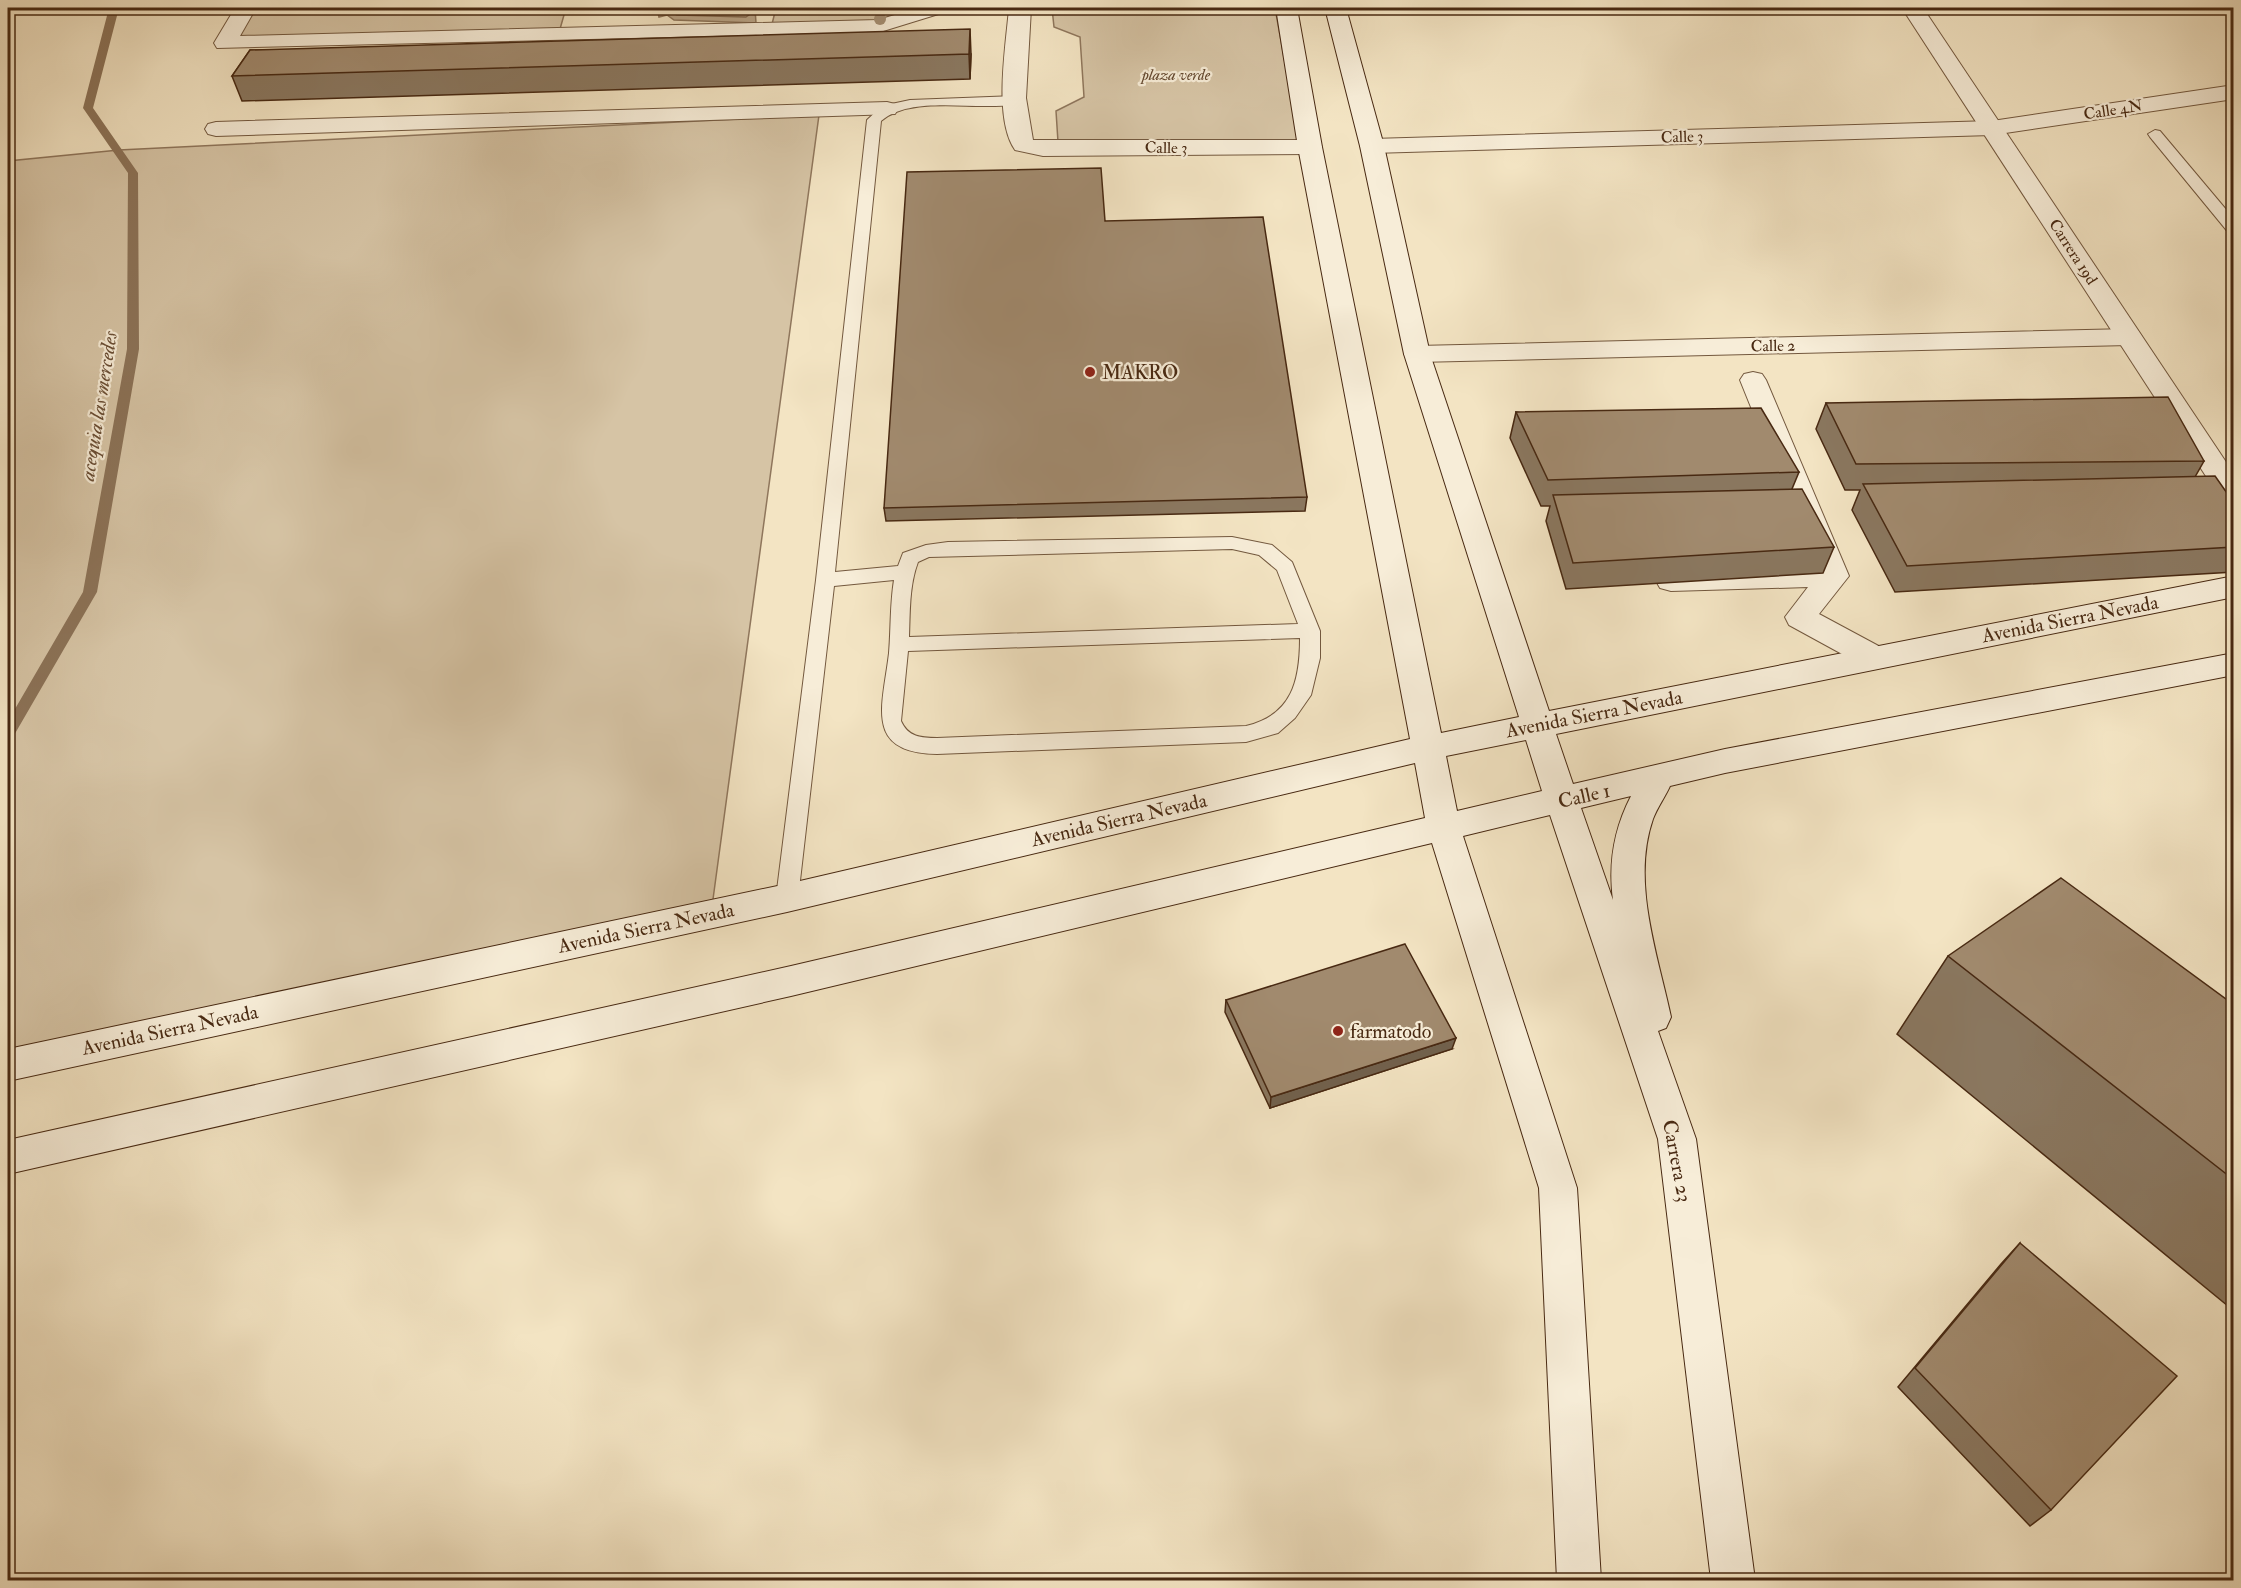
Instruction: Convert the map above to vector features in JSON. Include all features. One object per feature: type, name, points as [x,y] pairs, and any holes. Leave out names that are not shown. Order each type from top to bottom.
[{"type":"main road","points":[[245,8],[225,43],[880,26],[938,8]]},
{"type":"main road","points":[[1016,100],[1020,8]]},
{"type":"main road","points":[[1286,8],[1310,147],[1430,747],[1444,829],[1558,1188],[1579,1581]]},
{"type":"main road","name":"Carrera 23","points":[[1335,8],[1372,146],[1417,354],[1562,801],[1677,1139],[1732,1581]]},
{"type":"main road","name":"Carrera 19d","points":[[1913,8],[2234,497]]},
{"type":"main road","name":"Calle 4N","points":[[1992,128],[2234,92]]},
{"type":"main road","name":"Calle 3","points":[[1016,100],[1017,134],[1023,145],[1043,149],[1310,147]]},
{"type":"main road","points":[[216,129],[888,109]]},
{"type":"main road","name":"Calle 3","points":[[1372,146],[1992,128]]},
{"type":"main road","name":"Calle 2","points":[[1417,354],[2129,337]]},
{"type":"main road","points":[[1753,380],[1834,576]]},
{"type":"main road","points":[[1638,582],[1834,576]]},
{"type":"main road","points":[[1834,576],[1800,617],[1875,658]]},
{"type":"main road","name":"Avenida Sierra Nevada","points":[[8,1065],[787,898],[1430,747],[2234,586]]},
{"type":"main road","name":"Calle 1","points":[[1444,829],[1725,761],[2234,664]]},
{"type":"main road","points":[[1658,778],[1636,820],[1630,851],[1628,886],[1677,1139]]},
{"type":"main road","points":[[8,1157],[779,984],[1444,829]]},
{"type":"lane","points":[[787,898],[825,580],[874,120],[888,109],[910,104],[1016,100]]},
{"type":"lane","points":[[2155,134],[2234,229]]},
{"type":"lane","points":[[1232,543],[1265,550],[1285,567],[1310,631],[1310,658],[1304,690],[1288,713],[1271,728],[1246,734],[917,746],[902,741],[891,721],[904,572],[910,558],[926,551],[948,548],[1232,543]]},
{"type":"lane","points":[[825,580],[904,572]]},
{"type":"lane","points":[[899,644],[1310,631]]},
{"type":"green space","points":[[255,8],[566,8],[560,29],[237,39]]},
{"type":"green space","points":[[776,8],[935,8],[880,26],[772,24]]},
{"type":"green space","name":"plaza verde","points":[[1052,8],[1275,8],[1299,140],[1058,142],[1056,111],[1084,97],[1080,37],[1054,27]]},
{"type":"green space","points":[[819,115],[711,914],[8,1065],[8,161],[119,150]]},
{"type":"water","points":[[657,8],[755,8],[756,23],[674,20],[667,15],[659,17]]},
{"type":"building","points":[[970,29],[969,54],[232,76],[250,50]]},
{"type":"building","name":"MAKRO","points":[[1101,168],[1105,221],[1263,217],[1307,497],[884,508],[907,172]]},
{"type":"building","points":[[2168,397],[2204,461],[1856,464],[1826,403]]},
{"type":"building","points":[[1761,408],[1799,472],[1548,480],[1516,412]]},
{"type":"building","points":[[2215,476],[2234,503],[2234,547],[1907,566],[1863,484]]},
{"type":"building","points":[[1802,489],[1834,547],[1573,563],[1553,495]]},
{"type":"building","points":[[2061,878],[2234,1005],[2234,1180],[1948,956]]},
{"type":"building","name":"farmatodo","points":[[1405,944],[1456,1038],[1271,1097],[1226,1000]]},
{"type":"building","points":[[2020,1243],[2177,1376],[2051,1510],[1915,1368]]},
{"type":"waterway","name":"acequia las mercedes","points":[[8,733],[90,592],[133,349],[133,173],[88,108],[114,8]]},
{"type":"place","name":"MAKRO","points":[[1090,372]]},
{"type":"place","name":"farmatodo","points":[[1338,1031]]}]
